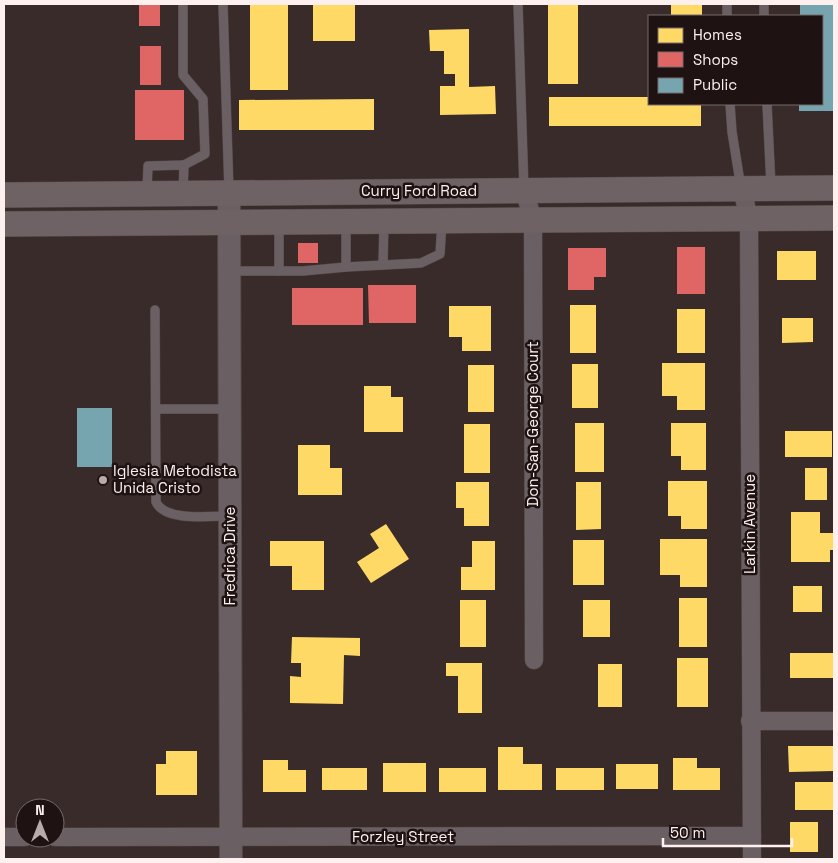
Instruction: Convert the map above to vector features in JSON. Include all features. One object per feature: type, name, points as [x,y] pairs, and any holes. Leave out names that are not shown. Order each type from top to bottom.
[{"type":"main road","name":"Curry Ford Road","points":[[4,195],[834,188]]},
{"type":"main road","name":"Curry Ford Road","points":[[4,224],[834,218]]},
{"type":"street","name":"Larkin Avenue","points":[[742,189],[749,219],[752,859]]},
{"type":"street","name":"Don-San-George Court","points":[[524,190],[533,220],[534,660]]},
{"type":"street","name":"Fredrica Drive","points":[[229,192],[231,848]]},
{"type":"street","points":[[750,721],[834,721]]},
{"type":"street","name":"Forzley Street","points":[[65,838],[231,848],[752,836]]},
{"type":"lane","points":[[147,193],[148,166],[184,166],[205,154],[203,99],[183,75],[183,4]]},
{"type":"lane","points":[[224,4],[229,192]]},
{"type":"lane","points":[[518,4],[524,190]]},
{"type":"lane","points":[[730,105],[732,132],[742,189]]},
{"type":"lane","points":[[767,105],[771,188]]},
{"type":"lane","points":[[183,193],[184,166]]},
{"type":"lane","points":[[383,265],[384,221]]},
{"type":"lane","points":[[229,271],[303,271],[422,264],[440,254],[442,221]]},
{"type":"lane","points":[[278,271],[279,222]]},
{"type":"lane","points":[[346,222],[346,267]]},
{"type":"lane","points":[[155,310],[156,502],[159,508],[166,513],[176,516],[230,516]]},
{"type":"lane","points":[[156,409],[229,409]]},
{"type":"building: Homes","points":[[250,4],[288,4],[288,90],[250,90]]},
{"type":"building: Homes","points":[[313,4],[355,4],[355,41],[313,41]]},
{"type":"building: Homes","points":[[548,4],[578,4],[578,84],[548,84]]},
{"type":"building: Homes","points":[[671,4],[702,4],[702,15],[671,15]]},
{"type":"building: Homes","points":[[469,29],[469,87],[495,86],[496,114],[440,115],[440,86],[455,86],[455,74],[444,74],[444,51],[430,51],[429,30]]},
{"type":"building: Homes","points":[[549,97],[648,97],[648,105],[701,105],[701,126],[549,126]]},
{"type":"building: Homes","points":[[374,99],[374,130],[239,130],[239,100]]},
{"type":"building: Homes","points":[[777,251],[816,251],[816,280],[777,280]]},
{"type":"building: Homes","points":[[570,305],[596,305],[596,353],[570,353]]},
{"type":"building: Homes","points":[[449,306],[491,306],[491,351],[462,351],[462,337],[449,337]]},
{"type":"building: Homes","points":[[677,309],[705,309],[705,353],[677,353]]},
{"type":"building: Homes","points":[[782,318],[813,318],[813,342],[782,343]]},
{"type":"building: Homes","points":[[662,363],[705,363],[705,410],[677,410],[677,396],[662,396]]},
{"type":"building: Homes","points":[[572,364],[598,364],[598,408],[572,408]]},
{"type":"building: Homes","points":[[468,365],[494,365],[494,412],[468,412]]},
{"type":"building: Homes","points":[[364,386],[391,386],[391,397],[403,397],[403,432],[364,432]]},
{"type":"building: Homes","points":[[575,423],[604,423],[604,472],[575,472]]},
{"type":"building: Homes","points":[[671,423],[706,423],[706,470],[681,470],[681,456],[671,456]]},
{"type":"building: Homes","points":[[464,424],[490,424],[490,473],[464,473]]},
{"type":"building: Homes","points":[[785,431],[832,431],[832,457],[785,457]]},
{"type":"building: Homes","points":[[298,445],[330,445],[330,468],[342,468],[342,495],[298,495]]},
{"type":"building: Homes","points":[[805,468],[827,468],[827,500],[805,500]]},
{"type":"building: Homes","points":[[668,481],[707,481],[707,529],[681,529],[681,516],[668,516]]},
{"type":"building: Homes","points":[[456,482],[489,482],[489,526],[464,526],[464,508],[456,508]]},
{"type":"building: Homes","points":[[576,482],[601,482],[601,529],[576,530]]},
{"type":"building: Homes","points":[[791,512],[820,512],[820,533],[834,533],[834,550],[830,550],[830,562],[791,562]]},
{"type":"building: Homes","points":[[386,524],[409,559],[371,583],[357,562],[379,548],[370,534]]},
{"type":"building: Homes","points":[[660,539],[707,539],[707,587],[680,587],[680,575],[660,575]]},
{"type":"building: Homes","points":[[573,540],[604,540],[604,585],[573,585]]},
{"type":"building: Homes","points":[[270,541],[324,541],[324,590],[292,590],[292,566],[270,566]]},
{"type":"building: Homes","points":[[472,541],[495,541],[495,590],[461,590],[461,567],[472,567]]},
{"type":"building: Homes","points":[[793,586],[822,586],[822,612],[793,612]]},
{"type":"building: Homes","points":[[679,598],[707,598],[707,647],[679,647]]},
{"type":"building: Homes","points":[[460,600],[486,600],[486,647],[460,647]]},
{"type":"building: Homes","points":[[583,600],[610,600],[610,637],[583,637]]},
{"type":"building: Homes","points":[[292,637],[360,638],[360,656],[344,655],[343,704],[290,703],[290,676],[301,677],[301,663],[291,663]]},
{"type":"building: Homes","points":[[790,653],[834,653],[834,678],[790,678]]},
{"type":"building: Homes","points":[[677,658],[708,658],[708,707],[677,707]]},
{"type":"building: Homes","points":[[446,663],[482,663],[482,713],[458,713],[458,676],[446,676]]},
{"type":"building: Homes","points":[[598,664],[622,664],[622,707],[598,707]]},
{"type":"building: Homes","points":[[788,746],[834,746],[834,771],[789,772]]},
{"type":"building: Homes","points":[[498,747],[523,747],[523,764],[542,764],[542,790],[498,790]]},
{"type":"building: Homes","points":[[166,751],[197,751],[197,795],[156,795],[156,764],[166,764]]},
{"type":"building: Homes","points":[[673,758],[697,758],[697,768],[720,768],[720,790],[673,790]]},
{"type":"building: Homes","points":[[263,760],[288,760],[288,770],[306,770],[306,792],[263,792]]},
{"type":"building: Homes","points":[[383,763],[426,763],[426,792],[383,792]]},
{"type":"building: Homes","points":[[616,764],[658,764],[658,789],[616,789]]},
{"type":"building: Homes","points":[[322,768],[367,768],[367,790],[322,790]]},
{"type":"building: Homes","points":[[439,768],[486,768],[486,792],[439,792]]},
{"type":"building: Homes","points":[[556,768],[604,768],[604,790],[556,790]]},
{"type":"building: Homes","points":[[795,782],[833,782],[833,810],[795,810]]},
{"type":"building: Homes","points":[[790,822],[818,822],[818,852],[790,852]]},
{"type":"building: Shops","points":[[139,4],[160,4],[160,26],[139,26]]},
{"type":"building: Shops","points":[[140,46],[161,46],[161,85],[140,85]]},
{"type":"building: Shops","points":[[135,90],[184,90],[184,140],[135,140]]},
{"type":"building: Shops","points":[[298,243],[318,243],[318,263],[298,263]]},
{"type":"building: Shops","points":[[677,247],[705,247],[705,294],[677,294]]},
{"type":"building: Shops","points":[[568,248],[606,248],[606,277],[594,277],[594,290],[568,290]]},
{"type":"building: Shops","points":[[368,285],[416,285],[416,323],[369,323]]},
{"type":"building: Shops","points":[[292,288],[363,288],[363,325],[292,325]]},
{"type":"building: Public","points":[[800,4],[834,4],[834,111],[799,111],[799,105],[823,105],[823,15],[800,15]]},
{"type":"building: Public","points":[[77,408],[112,408],[112,467],[77,467]]},
{"type":"place","name":"Iglesia Metodista Unida Cristo","points":[[103,480]]}]
